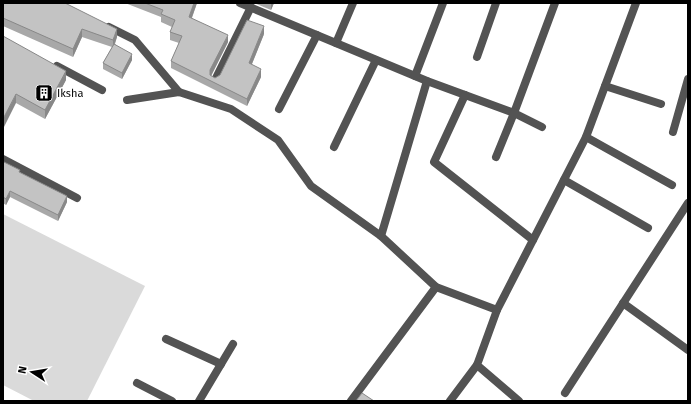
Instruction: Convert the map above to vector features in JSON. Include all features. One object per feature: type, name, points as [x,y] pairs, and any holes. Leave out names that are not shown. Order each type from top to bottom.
[{"type":"street","points":[[240,3],[427,81],[514,114],[542,127]]},
{"type":"street","points":[[336,43],[352,3]]},
{"type":"street","points":[[415,76],[443,3]]},
{"type":"street","points":[[477,57],[496,3]]},
{"type":"street","points":[[496,157],[514,114],[555,3]]},
{"type":"street","points":[[450,401],[477,365],[497,310],[586,137],[636,3]]},
{"type":"street","points":[[215,80],[250,7]]},
{"type":"street","points":[[102,23],[135,40],[179,92]]},
{"type":"street","points":[[279,109],[317,35]]},
{"type":"street","points":[[46,60],[102,90]]},
{"type":"street","points":[[334,147],[376,60]]},
{"type":"street","points":[[673,132],[688,79]]},
{"type":"street","points":[[381,236],[427,81]]},
{"type":"street","points":[[605,86],[661,104]]},
{"type":"street","points":[[127,100],[179,92],[231,109],[278,140],[311,186],[381,236],[436,287],[497,310]]},
{"type":"street","points":[[465,95],[434,162],[533,240]]},
{"type":"street","points":[[586,137],[672,186]]},
{"type":"street","points":[[3,159],[77,198]]},
{"type":"street","points":[[564,180],[648,228]]},
{"type":"street","points":[[565,393],[688,203]]},
{"type":"street","points":[[351,401],[436,287]]},
{"type":"street","points":[[623,302],[688,350]]},
{"type":"street","points":[[166,339],[221,364]]},
{"type":"street","points":[[199,401],[233,344]]},
{"type":"street","points":[[477,365],[519,401]]},
{"type":"street","points":[[137,383],[172,401]]},
{"type":"shaded area","points":[[3,214],[145,286],[87,401],[34,401],[3,385]]},
{"type":"building","points":[[3,3],[65,3],[117,29],[113,40],[82,29],[73,49],[3,18]]},
{"type":"building","points":[[145,3],[194,3],[189,17],[228,35],[210,70],[210,75],[215,78],[220,75],[247,20],[264,26],[249,63],[261,69],[247,99],[171,61],[182,36],[170,32],[175,20],[161,14],[163,10]]},
{"type":"building","points":[[3,36],[66,71],[45,110],[16,94],[3,119]]},
{"type":"building","points":[[114,44],[132,54],[122,73],[103,63]]},
{"type":"building","points":[[4,162],[20,170],[19,172],[67,196],[58,215],[10,191],[6,199],[3,197]]},
{"type":"building","points":[[362,393],[374,401],[356,401]]},
{"type":"place","name":"Iksha","points":[[44,93]]}]
